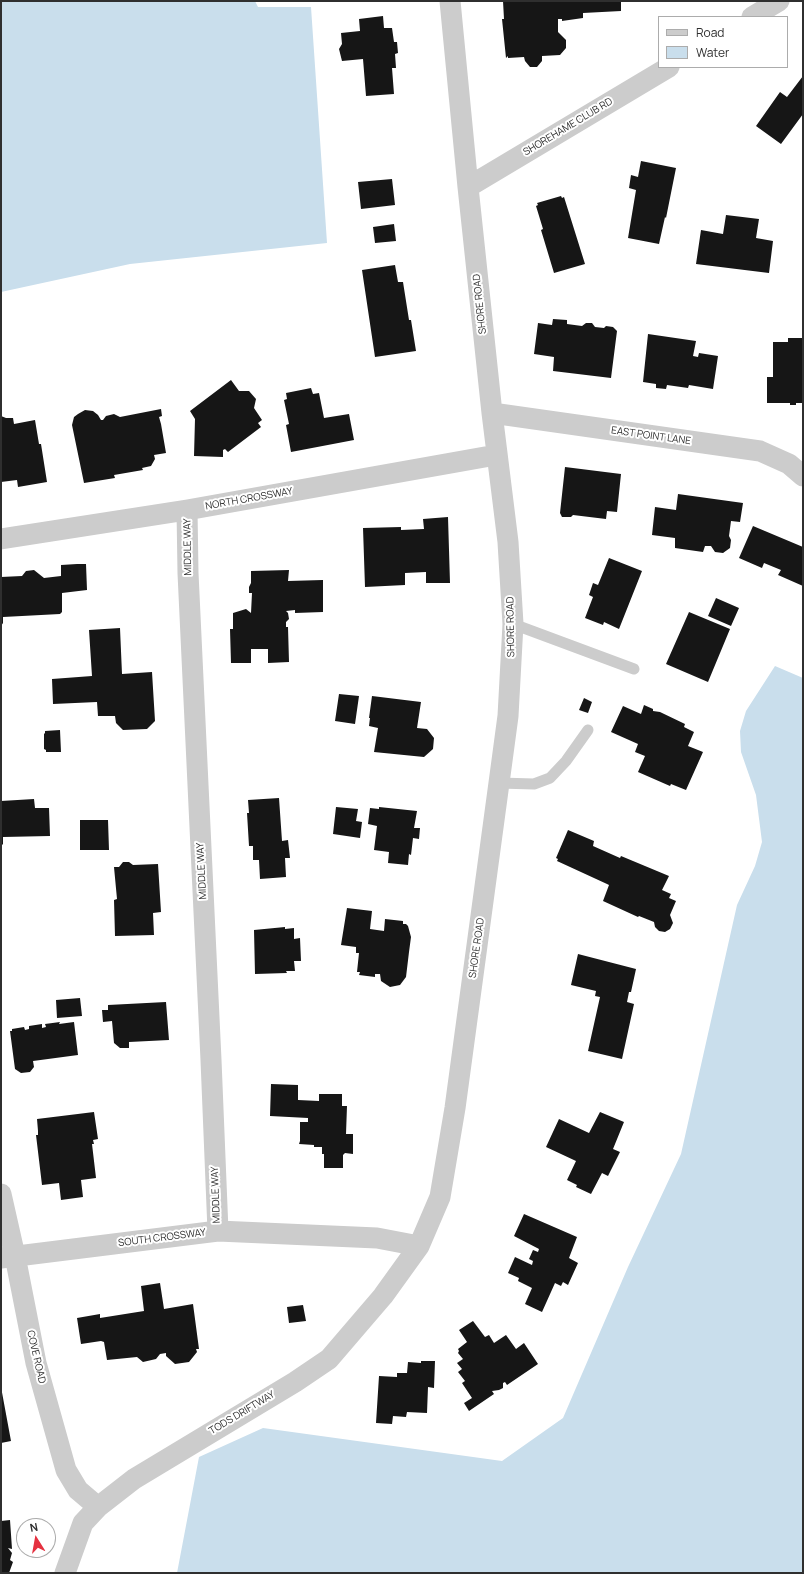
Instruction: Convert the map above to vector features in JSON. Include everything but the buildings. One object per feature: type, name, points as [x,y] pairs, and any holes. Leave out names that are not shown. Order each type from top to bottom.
[{"type":"street","name":"SHORE ROAD","points":[[419,1246],[440,1196],[455,1108],[508,716],[513,624],[508,542],[496,455],[450,1]]},
{"type":"street","points":[[754,16],[779,1]]},
{"type":"street","name":"SHOREHAME CLUB RD","points":[[468,187],[667,68]]},
{"type":"street","name":"EAST POINT LANE","points":[[492,413],[760,451],[789,464],[803,476]]},
{"type":"street","name":"NORTH CROSSWAY","points":[[1,539],[187,510],[496,455]]},
{"type":"street","name":"MIDDLE WAY","points":[[187,510],[188,573],[212,1060],[218,1232]]},
{"type":"street","name":"COVE ROAD","points":[[1,1194],[8,1257],[66,1470],[78,1490],[98,1508]]},
{"type":"street","name":"SOUTH CROSSWAY","points":[[8,1257],[218,1232],[377,1238],[419,1246]]},
{"type":"street","name":"TODS DRIFTWAY","points":[[65,1573],[83,1523],[98,1508],[140,1475],[295,1382],[329,1359],[383,1296],[419,1246]]},
{"type":"lane","points":[[513,624],[634,669]]},
{"type":"lane","points":[[499,783],[534,784],[550,778],[566,762],[588,730]]},
{"type":"water","points":[[1,1],[255,1],[258,7],[311,7],[327,243],[130,264],[1,292]]},
{"type":"water","points":[[775,666],[803,678],[803,1573],[177,1573],[199,1457],[263,1428],[502,1461],[563,1418],[628,1267],[681,1154],[737,905],[755,866],[762,842],[756,795],[741,752],[740,731],[746,711]]}]
